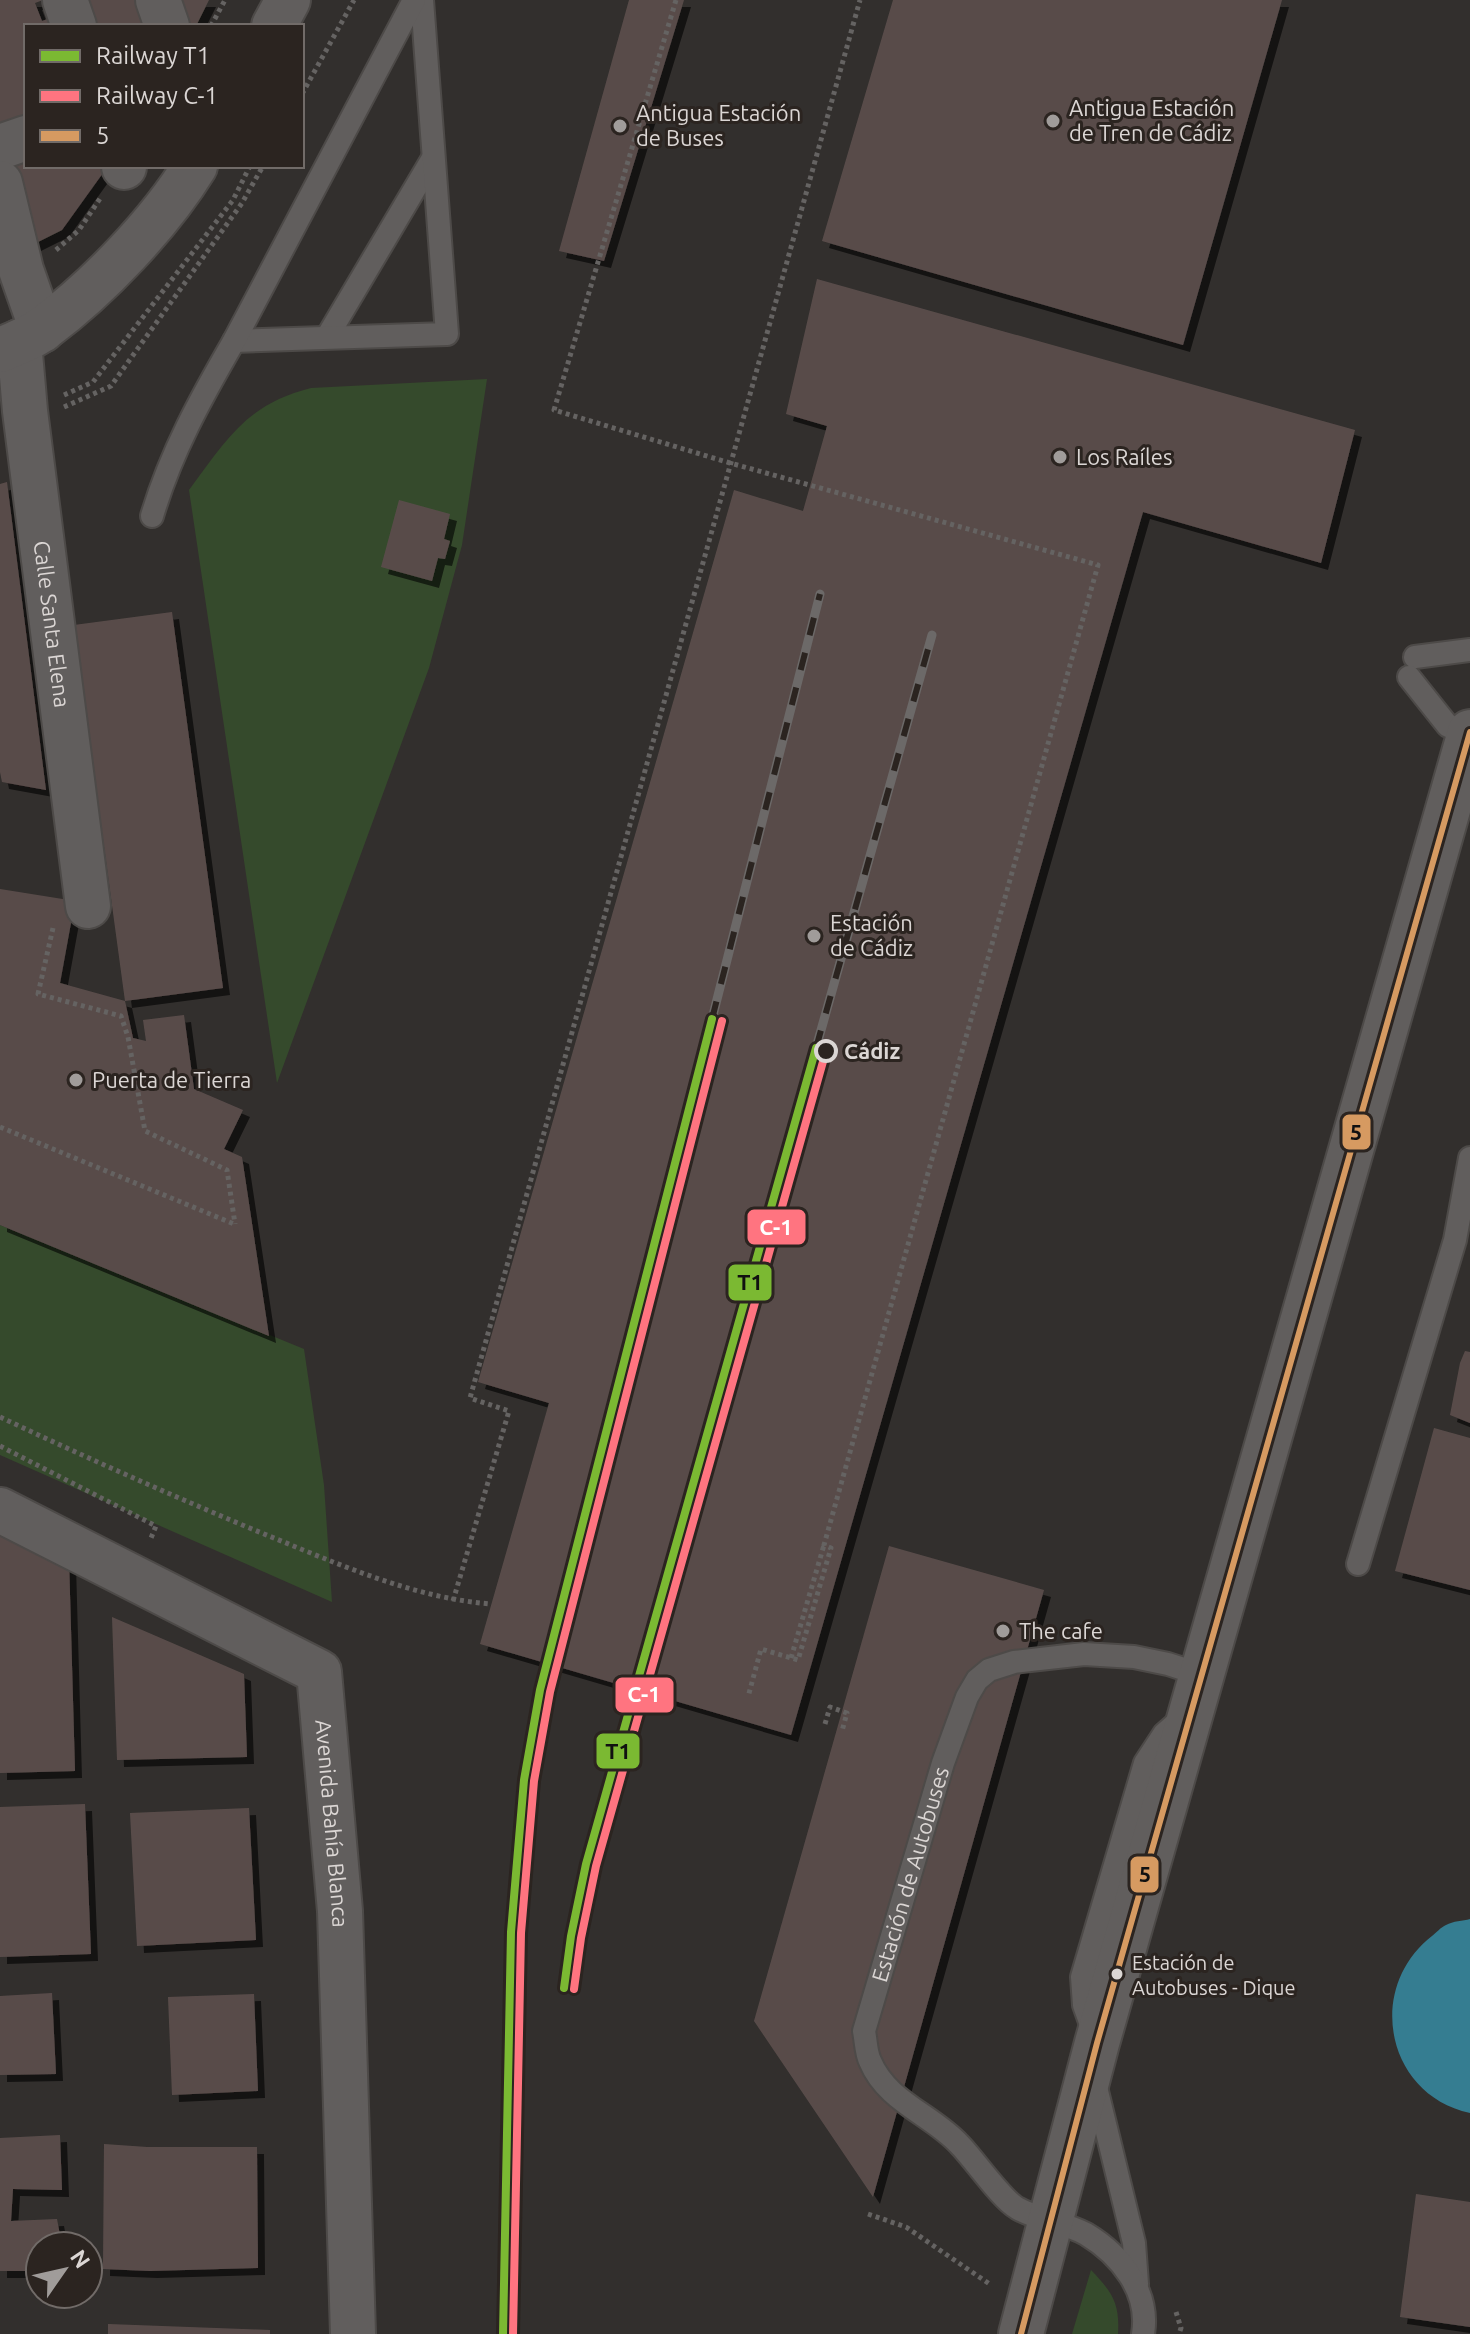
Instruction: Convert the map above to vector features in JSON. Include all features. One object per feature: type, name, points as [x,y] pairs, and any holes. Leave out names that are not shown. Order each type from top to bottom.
[{"type":"street","points":[[65,0],[73,24]]},
{"type":"street","points":[[158,0],[166,24]]},
{"type":"street","points":[[275,24],[288,0]]},
{"type":"street","points":[[0,147],[24,139]]},
{"type":"street","points":[[20,341],[94,286],[153,222],[194,168]]},
{"type":"street","name":"Calle Santa Elena","points":[[0,183],[21,270],[20,341],[25,418],[71,916]]},
{"type":"street","points":[[1021,2334],[1094,2054],[1470,732]]},
{"type":"street","name":"Avenida Bahía Blanca","points":[[0,1510],[319,1672],[340,1911],[353,2334]]},
{"type":"lane","points":[[152,516],[165,472],[207,388],[414,0]]},
{"type":"lane","points":[[234,341],[447,334],[422,0]]},
{"type":"lane","points":[[327,337],[433,158]]},
{"type":"lane","points":[[1470,650],[1412,667],[1448,726],[1470,732]]},
{"type":"lane","points":[[1358,1564],[1455,1240],[1470,1158]]},
{"type":"lane","name":"Estación de Autobuses","points":[[1137,2285],[1108,2250],[1085,2234],[1015,2207],[958,2142],[900,2100],[883,2082],[869,2061],[864,2031],[943,1763],[967,1697],[977,1680],[989,1670],[1014,1662],[1084,1654],[1134,1657],[1168,1664],[1198,1692]]},
{"type":"lane","points":[[1094,2054],[1134,2243],[1137,2285],[1146,2319],[1143,2334]]},
{"type":"path","points":[[212,24],[225,0]]},
{"type":"path","points":[[304,90],[354,0]]},
{"type":"path","points":[[676,0],[554,410],[730,463],[1098,565],[824,1545],[831,1548],[798,1660],[761,1649],[748,1697]]},
{"type":"path","points":[[453,1601],[509,1411],[470,1398],[860,0]]},
{"type":"path","points":[[21,270],[55,251],[79,230],[123,168]]},
{"type":"path","points":[[25,418],[93,382],[233,200],[249,168]]},
{"type":"path","points":[[25,418],[111,386],[242,203],[262,168]]},
{"type":"path","points":[[0,1127],[235,1224],[227,1170],[145,1131],[128,1037],[121,1016],[38,994],[71,916]]},
{"type":"path","points":[[0,1417],[144,1484],[332,1562],[453,1601],[491,1604]]},
{"type":"path","points":[[0,1446],[156,1526],[151,1538]]},
{"type":"path","points":[[825,1724],[830,1707],[847,1713],[842,1731]]},
{"type":"path","points":[[868,2214],[906,2227],[995,2288]]},
{"type":"path","points":[[1172,2297],[1181,2328],[1179,2334]]},
{"type":"green space","points":[[487,379],[462,545],[429,668],[277,1083],[189,490],[240,426],[254,414],[289,395],[311,388]]},
{"type":"green space","points":[[0,1225],[304,1349],[324,1485],[332,1602],[0,1455]]},
{"type":"green space","points":[[1091,2270],[1116,2306],[1118,2334],[1072,2334]]},
{"type":"water","points":[[1470,1919],[1470,2113],[1442,2102],[1419,2085],[1403,2063],[1394,2037],[1392,2010],[1398,1983],[1411,1958],[1442,1927]]},
{"type":"building","points":[[0,0],[43,0],[35,3],[42,21],[56,16],[59,24],[24,24],[24,128],[0,135]]},
{"type":"building","points":[[75,0],[149,0],[158,24],[83,24]]},
{"type":"building","points":[[167,0],[209,0],[197,24],[176,24]]},
{"type":"building","name":"Antigua Estación de Buses","points":[[629,0],[684,0],[604,261],[559,251]]},
{"type":"building","name":"Antigua Estación de Tren de Cádiz","points":[[893,0],[1282,0],[1183,345],[822,241]]},
{"type":"building","points":[[24,152],[24,168],[107,168],[62,230],[28,247],[7,158]]},
{"type":"building","name":"Estación de Cádiz","points":[[817,279],[1355,430],[1321,563],[1143,512],[791,1735],[480,1644],[549,1403],[478,1382],[734,490],[803,511],[827,426],[786,414]]},
{"type":"building","points":[[7,482],[46,790],[2,782],[0,772],[0,484]]},
{"type":"building","points":[[399,500],[450,514],[444,539],[450,541],[445,559],[438,558],[432,581],[381,567]]},
{"type":"building","points":[[172,612],[223,988],[125,1001],[74,625]]},
{"type":"building","name":"Puerta de Tierra","points":[[0,889],[75,901],[60,983],[125,1001],[133,1038],[146,1041],[143,1020],[184,1015],[194,1089],[243,1110],[224,1149],[242,1157],[269,1336],[0,1225]]},
{"type":"building","points":[[1465,1351],[1470,1352],[1470,1423],[1450,1415]]},
{"type":"building","points":[[1434,1428],[1470,1438],[1470,1590],[1395,1571]]},
{"type":"building","points":[[0,1528],[69,1558],[75,1771],[0,1773]]},
{"type":"building","points":[[889,1546],[1044,1590],[873,2197],[754,2021]]},
{"type":"building","points":[[112,1617],[244,1674],[247,1757],[117,1760]]},
{"type":"building","points":[[85,1804],[91,1954],[0,1957],[0,1807]]},
{"type":"building","points":[[249,1808],[256,1940],[137,1946],[130,1813]]},
{"type":"building","points":[[52,1993],[56,2074],[0,2075],[0,1996]]},
{"type":"building","points":[[254,1994],[258,2091],[172,2095],[168,1997]]},
{"type":"building","points":[[60,2135],[62,2190],[13,2189],[11,2221],[57,2219],[59,2230],[24,2230],[24,2271],[0,2271],[0,2138]]},
{"type":"building","points":[[104,2144],[257,2147],[258,2268],[104,2269]]},
{"type":"building","points":[[1416,2194],[1470,2202],[1470,2327],[1400,2317]]},
{"type":"building","points":[[108,2324],[270,2330],[270,2334],[108,2334]]},
{"type":"railway","points":[[712,1019],[820,594]]},
{"type":"railway","points":[[816,1048],[932,635]]},
{"type":"rail line","name":"T1","points":[[503,2334],[511,1932],[524,1780],[540,1690],[712,1019]]},
{"type":"rail line","name":"C-1","points":[[513,2334],[521,1933],[534,1781],[550,1692],[722,1021]]},
{"type":"rail line","name":"T1","points":[[564,1988],[586,1864],[816,1048]]},
{"type":"rail line","name":"C-1","points":[[574,1989],[596,1866],[826,1051]]},
{"type":"transit line","name":"5","points":[[1021,2334],[1097,2043],[1470,732]]},
{"type":"place","name":"Antigua Estación de Tren de Cádiz","points":[[1053,121]]},
{"type":"place","name":"Antigua Estación de Buses","points":[[620,126]]},
{"type":"place","name":"Los Raíles","points":[[1060,457]]},
{"type":"place","name":"Estación de Cádiz","points":[[814,936]]},
{"type":"place","name":"Cádiz","points":[[826,1051]]},
{"type":"place","name":"Puerta de Tierra","points":[[76,1080]]},
{"type":"place","name":"The cafe","points":[[1003,1631]]},
{"type":"place","name":"Estación de Autobuses - Dique","points":[[1117,1974]]}]
